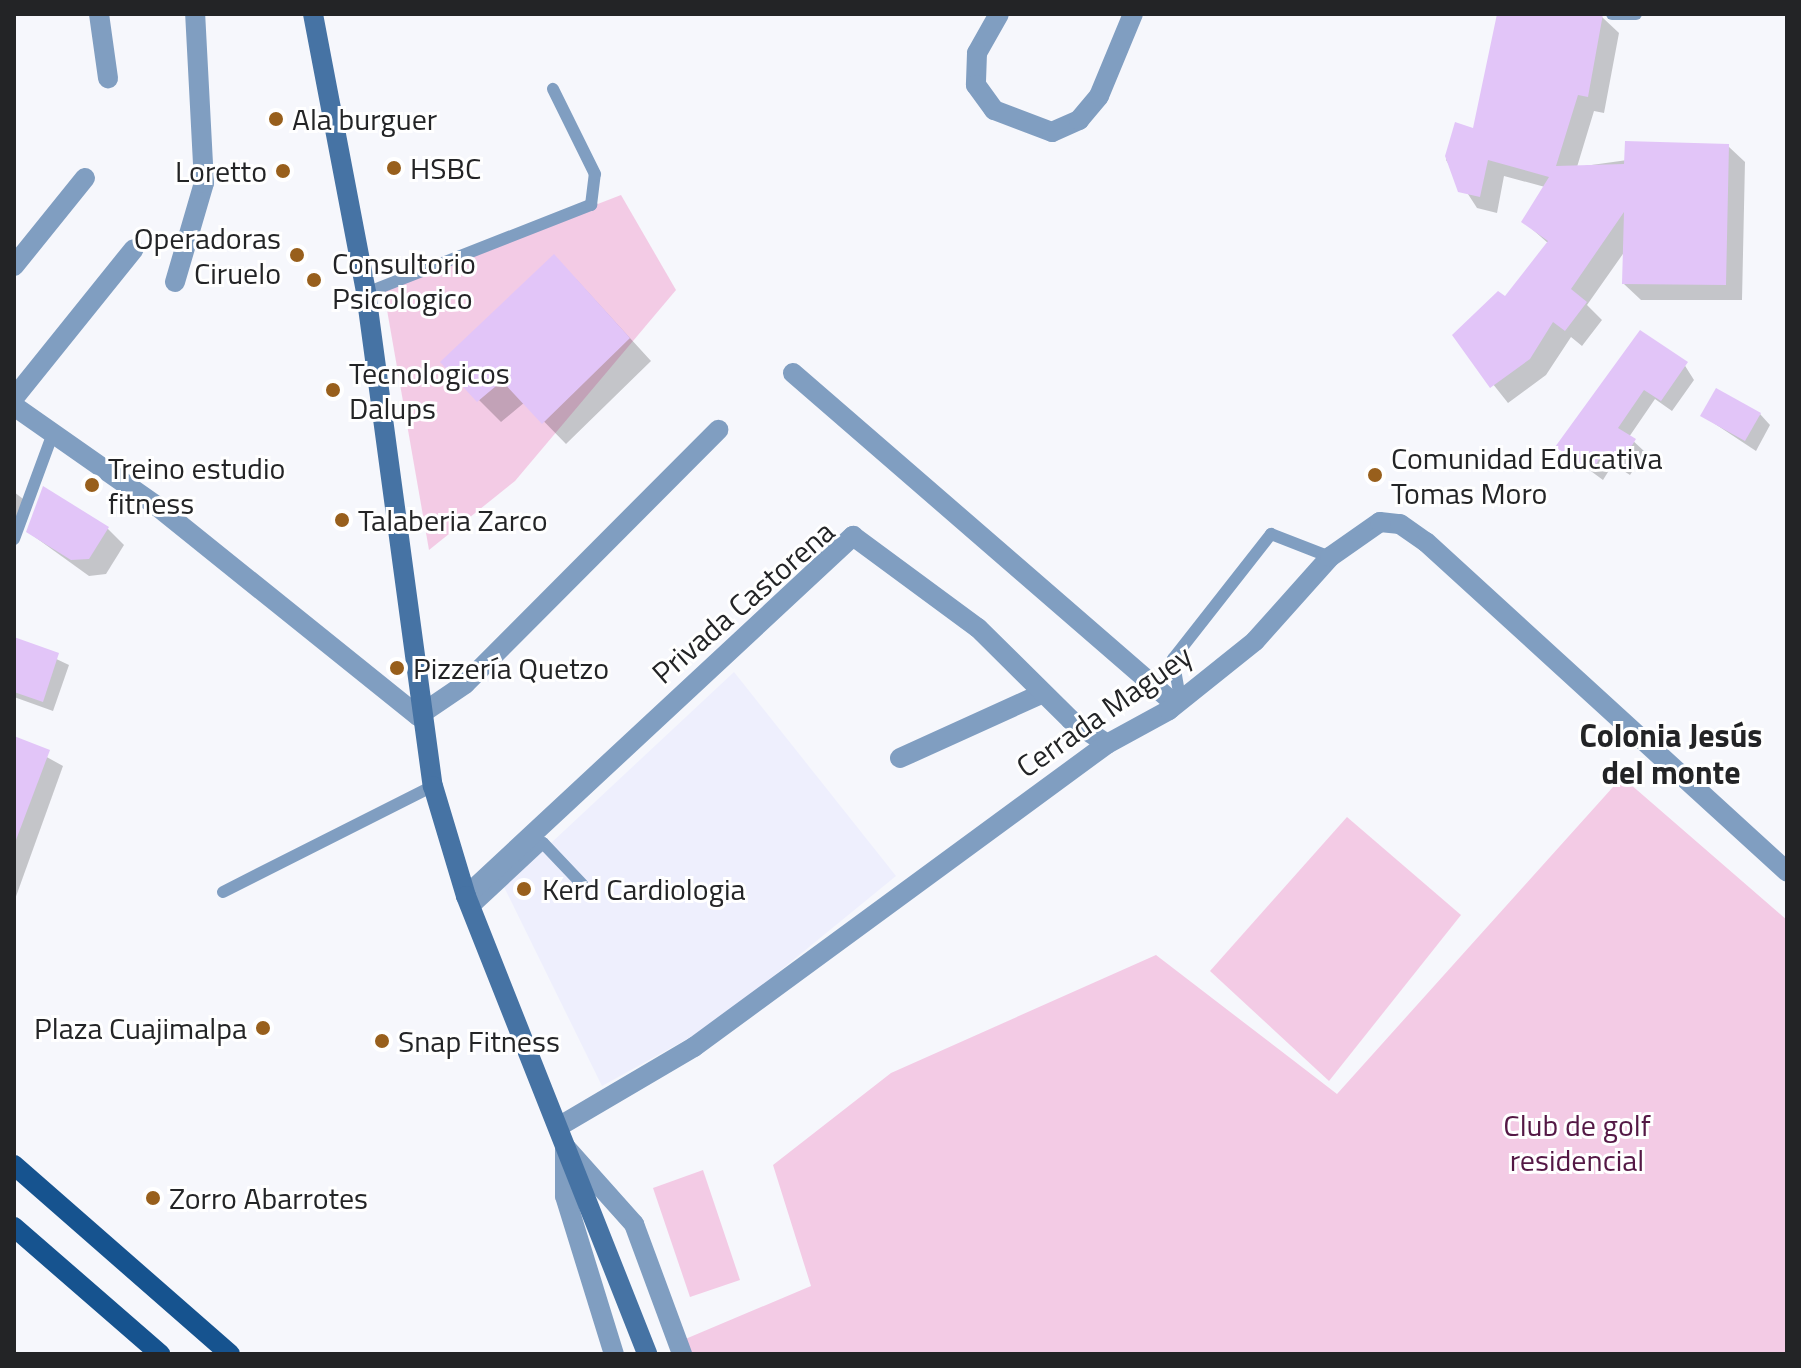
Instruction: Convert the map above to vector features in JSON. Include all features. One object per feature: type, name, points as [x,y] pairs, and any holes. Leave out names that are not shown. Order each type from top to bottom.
[{"type":"main road","points":[[313,14],[366,293],[418,716],[433,786],[469,903],[607,1245],[647,1354]]},
{"type":"main road","points":[[14,1165],[230,1354]]},
{"type":"main road","points":[[14,1227],[160,1354]]},
{"type":"street","points":[[99,14],[108,78]]},
{"type":"street","points":[[175,282],[204,183],[195,14]]},
{"type":"street","points":[[990,17],[977,53],[976,85],[994,110],[1052,132],[1079,120],[1099,96],[1133,14]]},
{"type":"street","points":[[14,266],[85,178]]},
{"type":"street","points":[[14,398],[134,249]]},
{"type":"street","points":[[793,373],[1178,701]]},
{"type":"street","points":[[14,406],[158,507],[418,716],[465,684],[718,430]]},
{"type":"street","name":"Cerrada Maguey","points":[[562,1137],[694,1047],[1107,744],[1178,701],[1255,641],[1330,557],[1380,522],[1400,524],[1787,872]]},
{"type":"street","name":"Privada Castorena","points":[[469,903],[853,536],[978,628],[1043,693],[1107,744]]},
{"type":"street","points":[[900,758],[1043,693]]},
{"type":"street","points":[[562,1137],[565,1196],[614,1354]]},
{"type":"street","points":[[562,1137],[634,1224],[682,1354]]},
{"type":"lane","points":[[1612,14],[1636,14]]},
{"type":"lane","points":[[366,293],[591,205],[595,174],[553,89]]},
{"type":"lane","points":[[14,539],[53,433]]},
{"type":"lane","points":[[1178,701],[1173,659],[1271,534],[1330,557]]},
{"type":"lane","points":[[223,892],[433,786]]},
{"type":"lane","points":[[469,903],[543,843],[582,884]]},
{"type":"shaded area","points":[[734,672],[896,876],[716,1023],[602,1086],[504,887]]},
{"type":"green space","points":[[621,195],[676,290],[515,481],[429,550],[383,287]]},
{"type":"green space","name":"Club de golf residencial","points":[[1622,777],[1787,920],[1787,1354],[689,1354],[683,1340],[811,1286],[773,1165],[891,1073],[1156,955],[1337,1094]]},
{"type":"green space","points":[[1347,817],[1461,915],[1329,1081],[1210,971]]},
{"type":"green space","points":[[703,1170],[740,1280],[690,1297],[653,1188]]},
{"type":"building","points":[[1497,14],[1603,14],[1588,97],[1578,95],[1556,166],[1624,164],[1625,141],[1729,144],[1726,285],[1622,284],[1624,212],[1571,289],[1587,302],[1565,331],[1553,322],[1530,359],[1490,388],[1452,335],[1498,291],[1505,296],[1548,241],[1521,222],[1549,177],[1488,160],[1480,197],[1458,192],[1445,156],[1455,122],[1473,128]]},
{"type":"building","points":[[554,254],[630,338],[542,424],[502,381],[477,402],[440,362]]},
{"type":"building","points":[[1640,330],[1688,362],[1661,401],[1644,390],[1618,428],[1636,439],[1619,466],[1602,454],[1592,471],[1555,447]]},
{"type":"building","points":[[1716,388],[1761,413],[1745,441],[1700,416]]},
{"type":"building","points":[[43,486],[109,527],[89,559],[71,560],[26,532]]},
{"type":"building","points":[[14,637],[59,653],[43,702],[14,692]]},
{"type":"building","points":[[14,736],[50,750],[16,840],[14,840]]},
{"type":"place","name":"Ala burguer","points":[[276,119]]},
{"type":"place","name":"HSBC","points":[[394,168]]},
{"type":"place","name":"Loretto","points":[[283,171]]},
{"type":"place","name":"Operadoras Ciruelo","points":[[297,255]]},
{"type":"place","name":"Consultorio Psicologico","points":[[314,280]]},
{"type":"place","name":"Tecnologicos Dalups","points":[[333,390]]},
{"type":"place","name":"Comunidad Educativa Tomas Moro","points":[[1375,475]]},
{"type":"place","name":"Treino estudio fitness","points":[[92,485]]},
{"type":"place","name":"Talaberia Zarco","points":[[342,520]]},
{"type":"place","name":"Pizzería Quetzo","points":[[397,668]]},
{"type":"place","name":"Kerd Cardiologia","points":[[524,889]]},
{"type":"place","name":"Plaza Cuajimalpa","points":[[263,1028]]},
{"type":"place","name":"Snap Fitness","points":[[382,1041]]},
{"type":"place","name":"Zorro Abarrotes","points":[[153,1198]]},
{"type":"district","name":"Colonia Jesús del monte","points":[[1671,754]]}]
